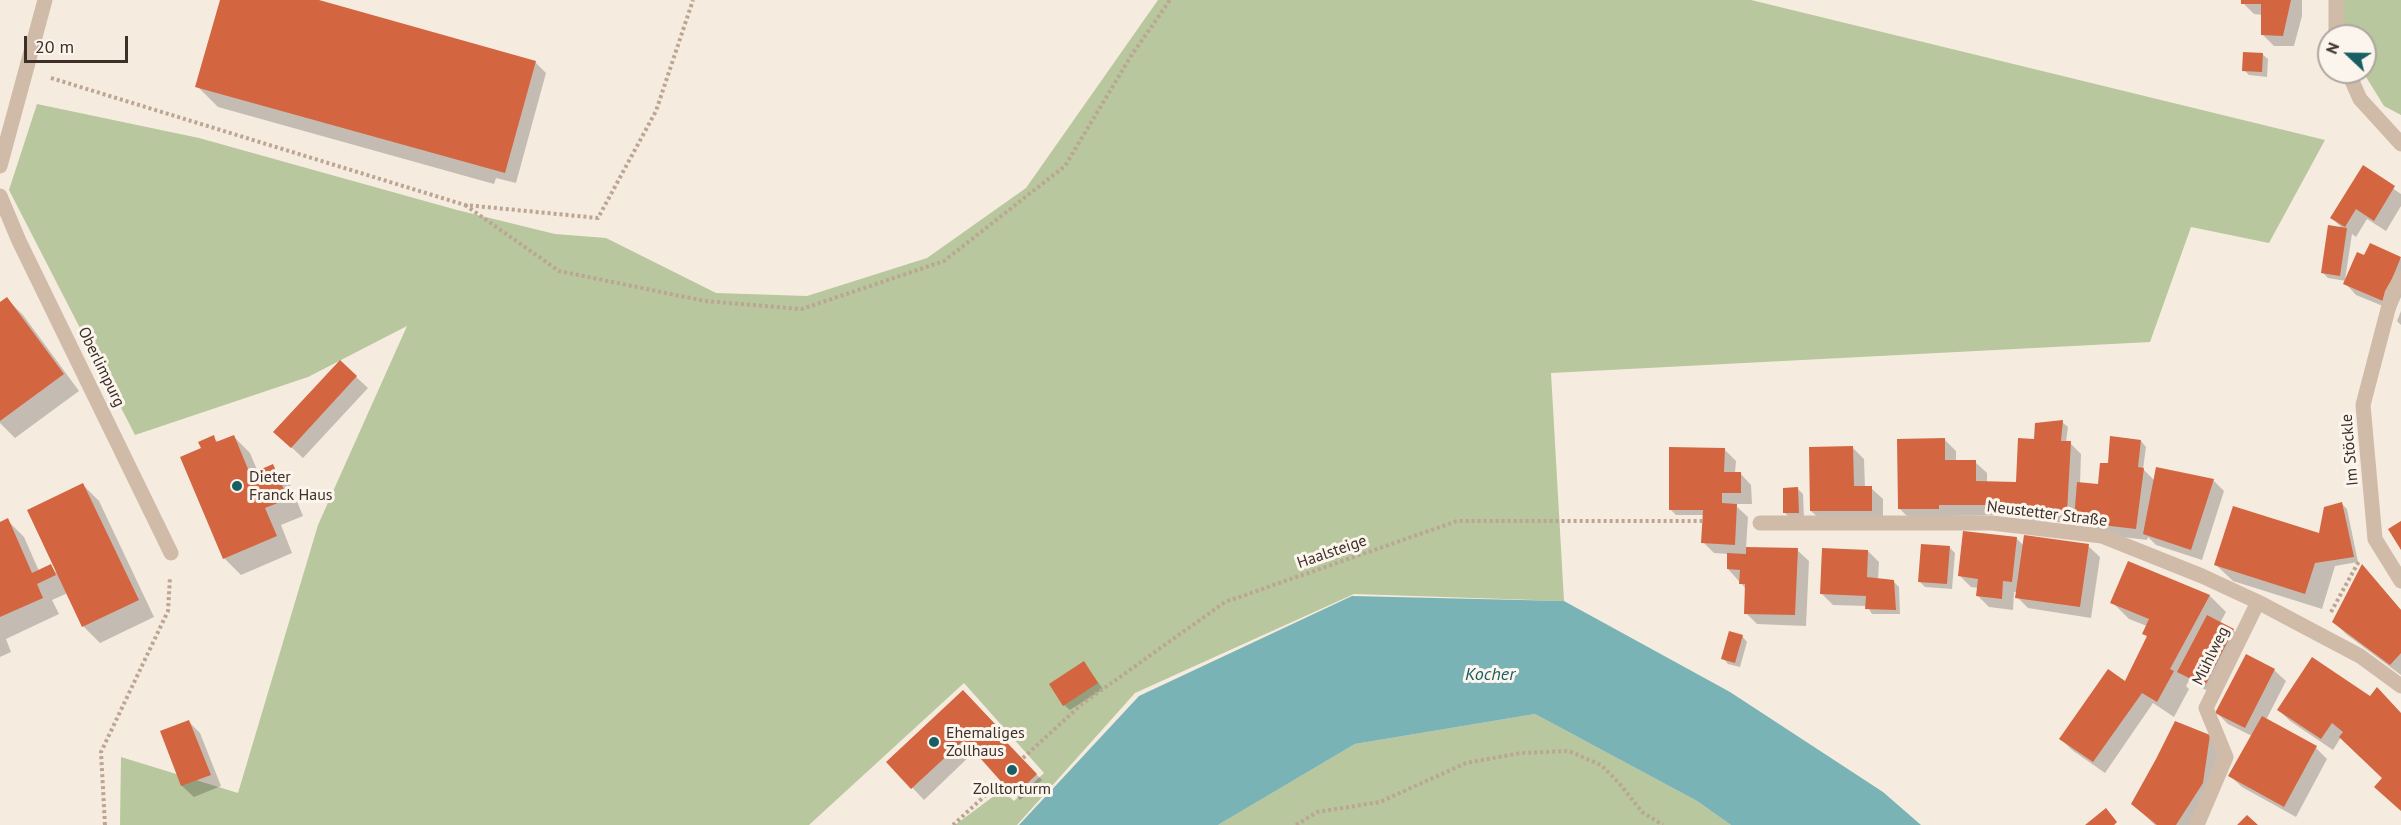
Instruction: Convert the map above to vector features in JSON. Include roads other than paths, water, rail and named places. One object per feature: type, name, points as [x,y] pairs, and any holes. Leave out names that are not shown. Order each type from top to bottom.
[{"type":"street","points":[[0,166],[45,0]]},
{"type":"street","points":[[2336,0],[2336,24]]},
{"type":"street","points":[[2353,84],[2360,99],[2401,144]]},
{"type":"street","name":"Oberlimpurg","points":[[0,196],[19,241],[171,553]]},
{"type":"street","name":"Im Stöckle","points":[[2401,279],[2392,294],[2363,405],[2375,539],[2401,580]]},
{"type":"street","name":"Neustetter Straße","points":[[1760,522],[1992,523],[2102,536],[2202,576],[2258,602],[2360,656],[2401,686]]},
{"type":"street","name":"Mühlweg","points":[[2197,825],[2226,757],[2206,708],[2258,602]]},
{"type":"water","name":"Kocher","points":[[1352,596],[1564,601],[1730,692],[1883,792],[1921,825],[1731,825],[1697,801],[1535,714],[1355,744],[1218,825],[1019,825],[1139,696]]},
{"type":"place","name":"Dieter Franck Haus","points":[[237,486]]},
{"type":"place","name":"Ehemaliges Zollhaus","points":[[934,742]]},
{"type":"place","name":"Zolltorturm","points":[[1012,770]]}]
